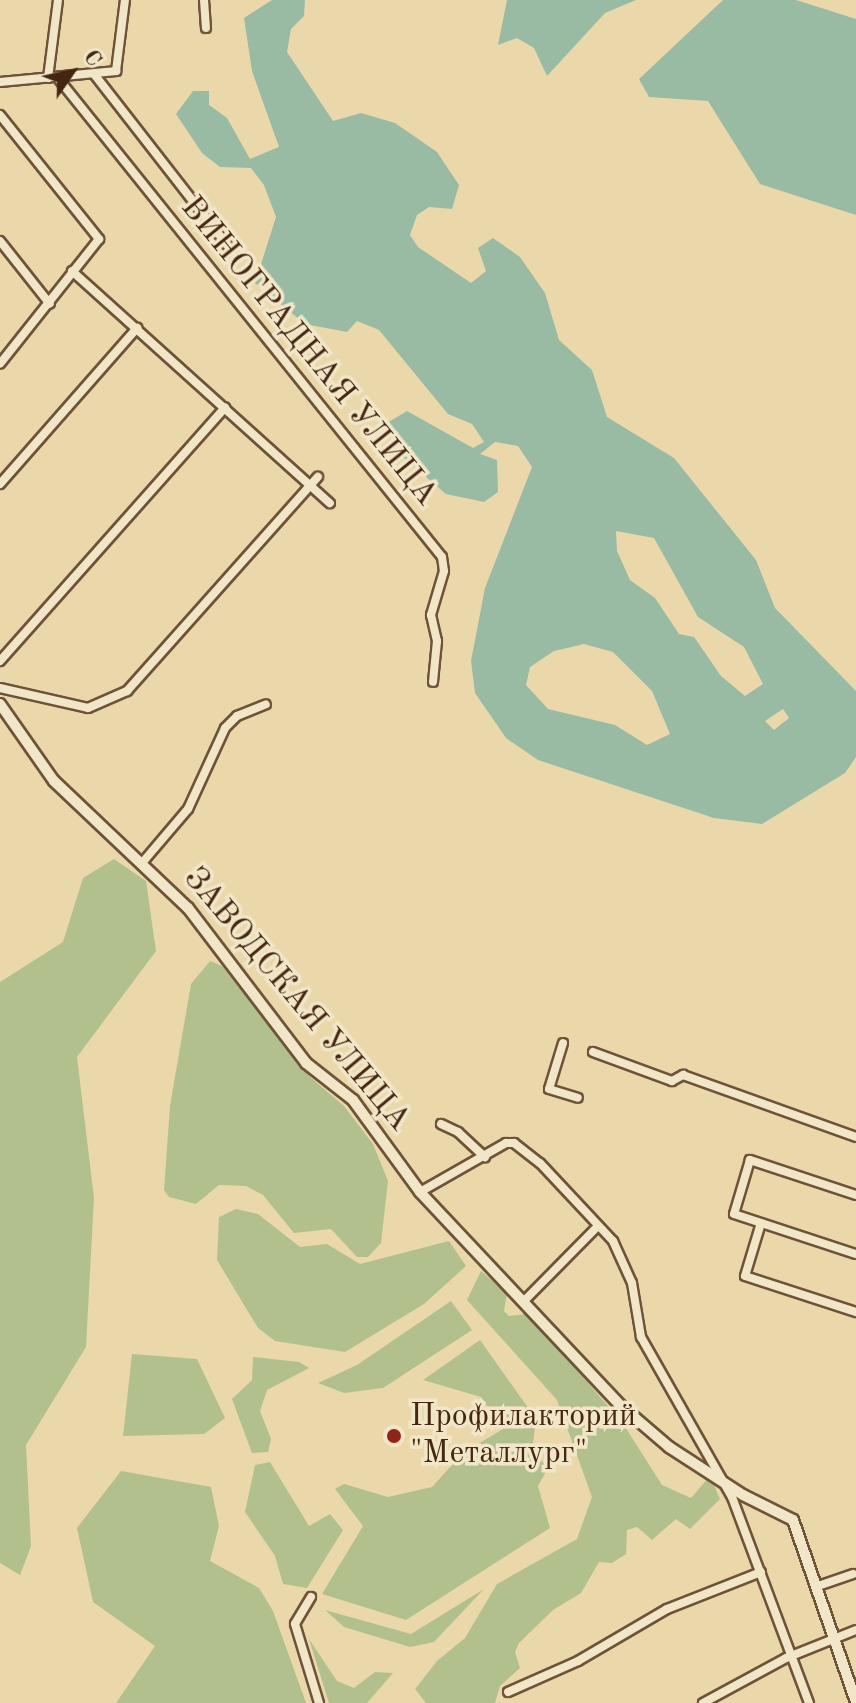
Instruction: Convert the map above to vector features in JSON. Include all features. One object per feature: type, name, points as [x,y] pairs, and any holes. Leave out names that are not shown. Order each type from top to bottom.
[{"type":"street","points":[[52,78],[58,0]]},
{"type":"street","points":[[0,82],[116,71],[125,0]]},
{"type":"street","points":[[204,0],[206,28]]},
{"type":"street","points":[[94,74],[232,251]]},
{"type":"street","name":"ВИНОГРАДНАЯ УЛИЦА","points":[[52,78],[442,557],[444,571],[431,615],[437,641],[433,682]]},
{"type":"street","points":[[0,115],[98,236],[50,304],[0,364]]},
{"type":"street","points":[[0,241],[50,304]]},
{"type":"street","points":[[72,271],[330,503]]},
{"type":"street","points":[[0,484],[137,328]]},
{"type":"street","points":[[0,661],[225,408]]},
{"type":"street","points":[[0,688],[88,708],[132,688],[318,477]]},
{"type":"street","name":"ЗАВОДСКАЯ УЛИЦА","points":[[0,704],[54,781],[195,916],[306,1063],[357,1105],[420,1192],[643,1427],[717,1474],[743,1495],[793,1520],[856,1702]]},
{"type":"street","points":[[142,863],[188,809],[225,728],[237,716],[266,704]]},
{"type":"street","points":[[563,1043],[549,1089],[578,1098]]},
{"type":"street","points":[[593,1052],[672,1081],[683,1075],[856,1137]]},
{"type":"street","points":[[441,1124],[458,1132],[485,1157]]},
{"type":"street","name":"ЗАВОДСКАЯ УЛИЦА","points":[[420,1192],[506,1143],[518,1145],[598,1226],[624,1259],[643,1342],[717,1474]]},
{"type":"street","points":[[856,1195],[750,1160],[734,1214],[856,1254]]},
{"type":"street","points":[[761,1223],[745,1276],[856,1312]]},
{"type":"street","points":[[524,1301],[598,1226]]},
{"type":"street","points":[[717,1474],[761,1572],[809,1703]]},
{"type":"street","points":[[508,1692],[578,1661],[678,1604],[761,1572]]},
{"type":"street","points":[[818,1586],[853,1574]]},
{"type":"street","points":[[311,1597],[295,1624],[319,1703]]},
{"type":"street","points":[[703,1703],[791,1656],[837,1643],[856,1630]]},
{"type":"shaded area","points":[[272,0],[305,0],[304,16],[291,29],[287,52],[333,121],[361,113],[395,123],[437,152],[459,185],[452,209],[429,207],[417,215],[410,235],[418,247],[471,283],[486,271],[478,248],[493,238],[520,257],[545,293],[559,340],[592,370],[607,417],[674,458],[756,560],[775,608],[856,691],[856,757],[845,773],[762,824],[714,818],[538,760],[506,738],[475,693],[471,661],[485,588],[532,467],[518,446],[495,442],[480,454],[497,460],[498,492],[484,502],[446,494],[404,458],[387,423],[407,411],[473,448],[484,442],[472,424],[448,414],[379,330],[357,321],[347,332],[305,324],[255,283],[276,217],[264,185],[251,168],[220,167],[202,153],[176,114],[193,91],[209,91],[209,105],[227,118],[250,159],[279,147],[252,71],[244,18]],"holes":[[[616,531],[654,538],[698,617],[744,647],[763,684],[745,696],[721,676],[694,637],[679,634],[655,598],[630,580],[617,551]],[[584,644],[613,652],[652,691],[670,734],[647,745],[615,725],[548,709],[526,685],[530,667],[554,651]],[[783,709],[789,718],[774,730],[765,721]]]},
{"type":"shaded area","points":[[507,0],[636,0],[605,13],[547,76],[534,48],[517,38],[498,45]]},
{"type":"shaded area","points":[[723,0],[796,0],[856,19],[856,215],[760,184],[708,101],[649,97],[639,79]]},
{"type":"shaded area","points":[[114,859],[146,881],[156,951],[77,1057],[94,1198],[86,1347],[26,1445],[31,1546],[20,1575],[0,1563],[0,982],[63,942],[83,878]]},
{"type":"shaded area","points":[[210,961],[222,966],[310,1077],[344,1106],[373,1144],[388,1181],[381,1243],[368,1257],[357,1257],[331,1229],[294,1233],[263,1195],[246,1186],[219,1185],[196,1204],[169,1197],[164,1190],[170,1106],[191,984]]},
{"type":"shaded area","points":[[236,1209],[258,1214],[300,1247],[327,1244],[360,1264],[449,1241],[466,1266],[424,1304],[345,1352],[275,1341],[258,1328],[217,1260],[219,1217]]},
{"type":"shaded area","points":[[481,1271],[507,1293],[504,1311],[509,1316],[526,1314],[535,1322],[622,1422],[662,1485],[691,1498],[710,1476],[720,1499],[690,1529],[676,1519],[652,1540],[637,1527],[627,1530],[626,1554],[612,1563],[599,1562],[581,1593],[553,1610],[519,1643],[515,1652],[520,1668],[500,1686],[495,1703],[426,1703],[415,1689],[437,1661],[465,1638],[497,1584],[577,1539],[592,1497],[557,1400],[467,1300]]},
{"type":"shaded area","points":[[451,1301],[472,1330],[383,1388],[344,1393],[318,1383],[357,1365]]},
{"type":"shaded area","points":[[480,1340],[536,1419],[532,1451],[548,1468],[538,1486],[550,1528],[406,1620],[322,1594],[363,1526],[335,1489],[344,1484],[388,1497],[432,1487],[463,1453],[503,1429],[481,1397],[423,1380]]},
{"type":"shaded area","points":[[132,1354],[197,1359],[225,1418],[204,1434],[123,1436]]},
{"type":"shaded area","points":[[253,1357],[299,1362],[309,1368],[267,1390],[260,1411],[271,1439],[268,1452],[252,1453],[232,1399],[252,1380]]},
{"type":"shaded area","points":[[270,1462],[309,1526],[330,1514],[343,1530],[307,1588],[283,1584],[275,1556],[245,1512],[255,1465]]},
{"type":"shaded area","points":[[121,1471],[211,1487],[219,1526],[210,1561],[259,1588],[273,1611],[306,1703],[116,1703],[155,1646],[93,1602],[77,1528]]},
{"type":"shaded area","points":[[484,1589],[434,1642],[410,1647],[344,1627],[325,1610],[411,1634]]},
{"type":"shaded area","points":[[309,1639],[337,1681],[354,1688],[375,1672],[393,1673],[367,1703],[329,1703]]},
{"type":"place","name":"Профилакторий \"Металлург\"","points":[[394,1436]]}]
